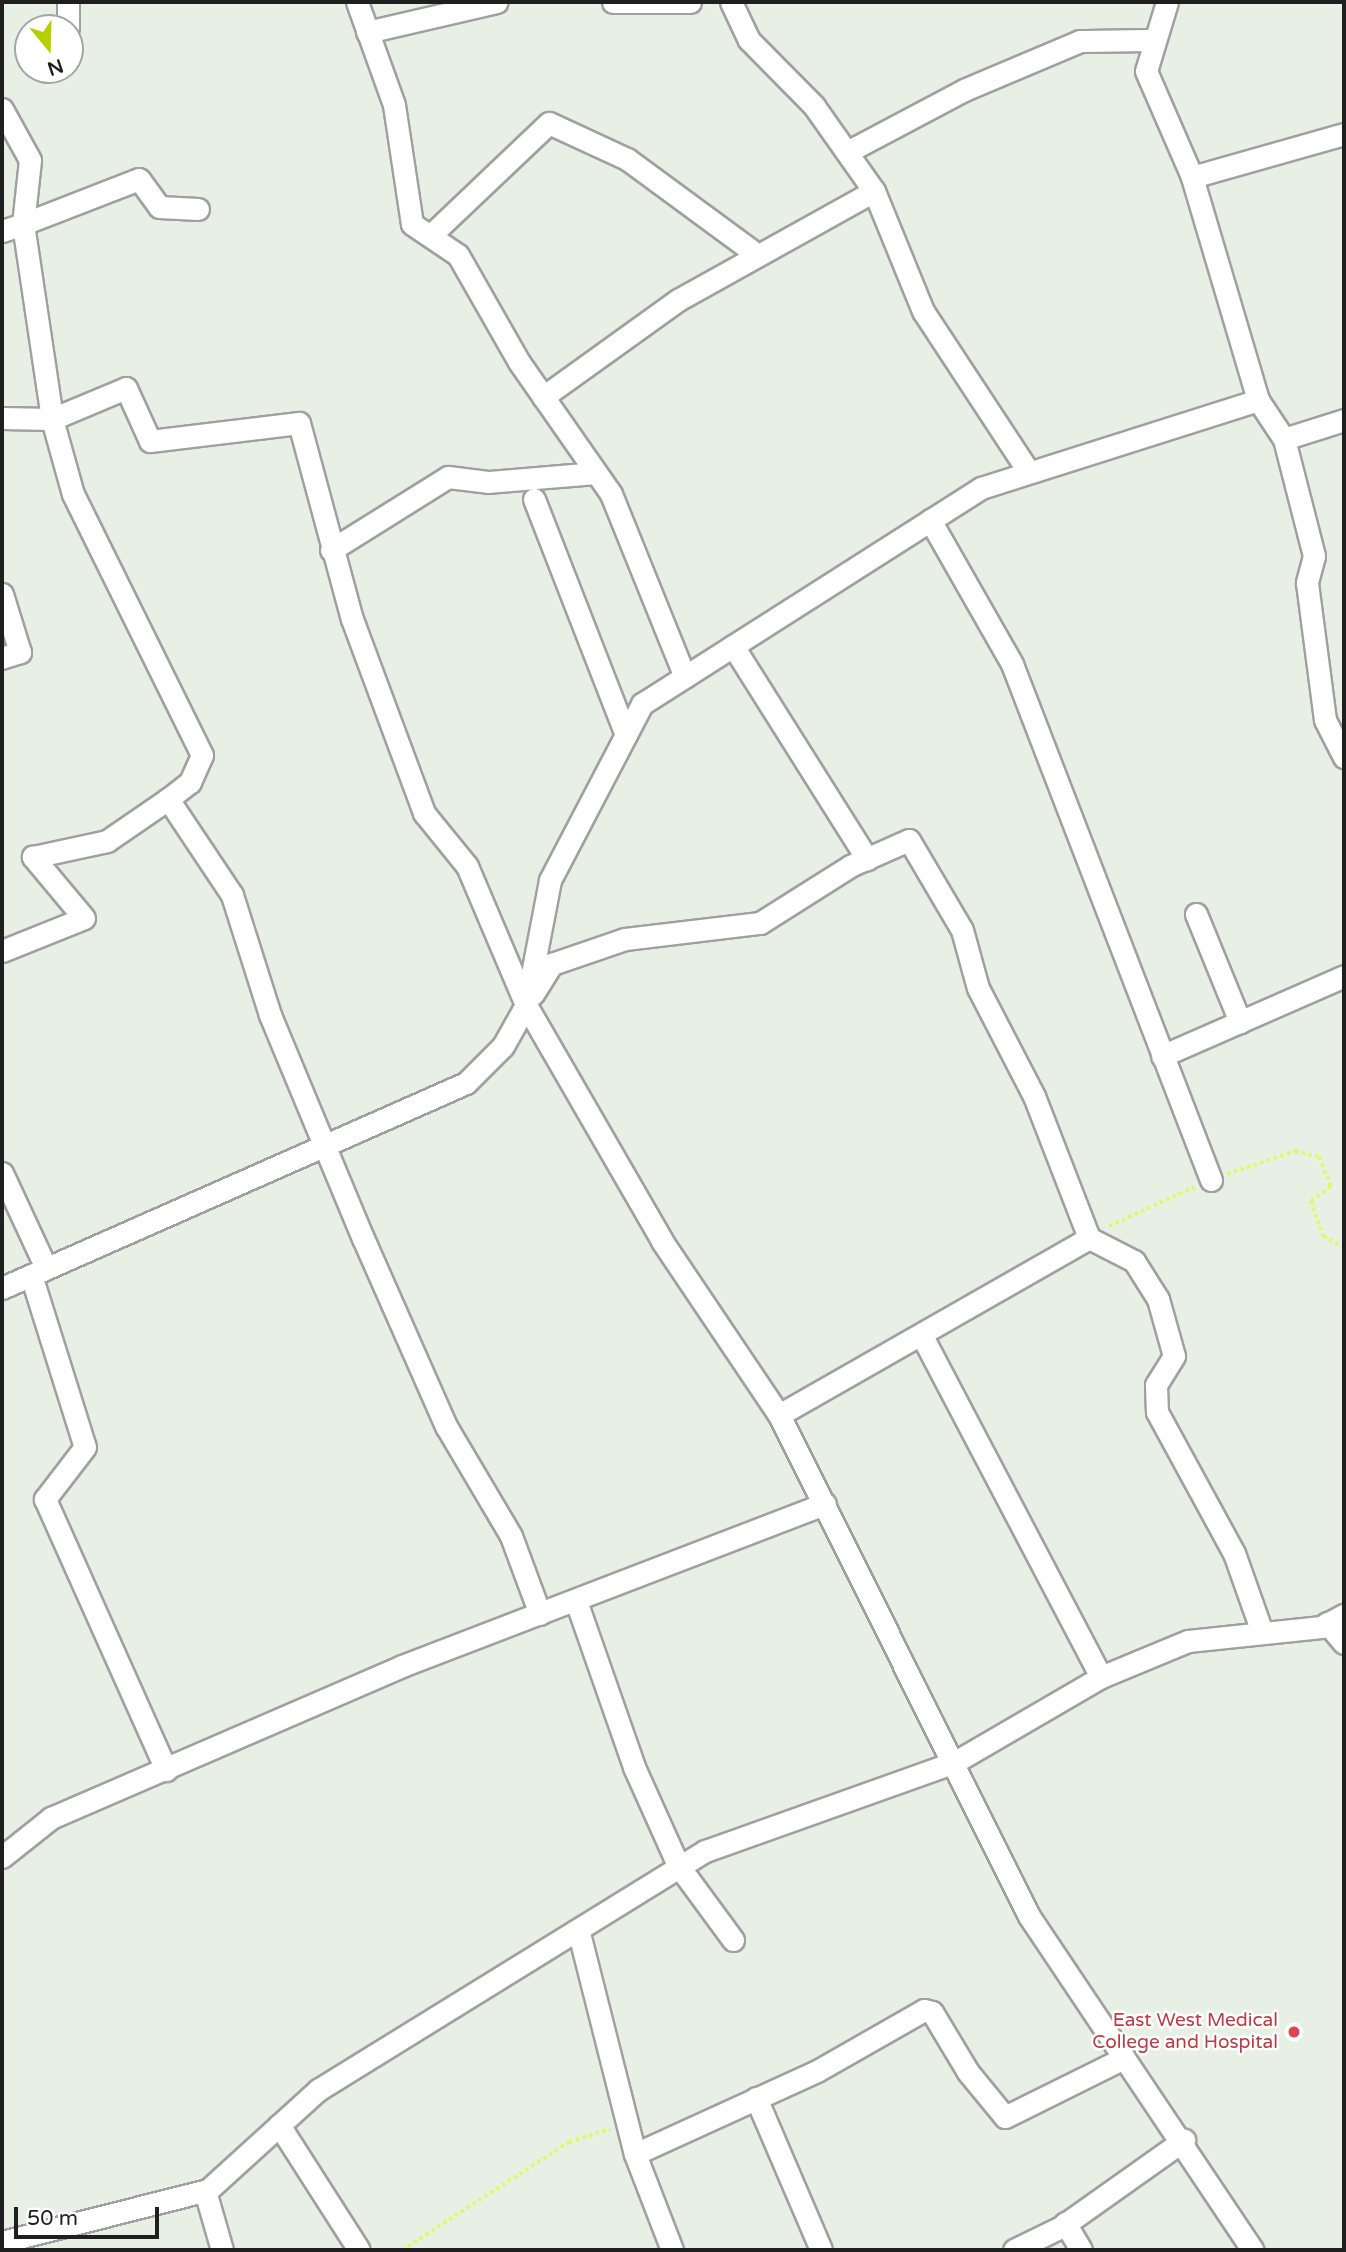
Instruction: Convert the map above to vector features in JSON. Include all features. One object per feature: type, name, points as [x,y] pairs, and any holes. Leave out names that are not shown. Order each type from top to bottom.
[{"type":"street","points":[[357,2],[394,105],[412,224],[434,232],[474,279],[543,397],[611,494],[685,677]]},
{"type":"street","points":[[367,32],[497,2]]},
{"type":"street","points":[[613,2],[690,2]]},
{"type":"street","points":[[731,2],[749,40],[814,106],[874,191],[923,312],[1028,471]]},
{"type":"street","points":[[1167,2],[1153,40],[1146,71],[1192,177],[1258,400],[1284,439],[1314,556],[1307,583],[1325,720],[1344,757]]},
{"type":"street","points":[[847,152],[964,90],[1080,41],[1153,40]]},
{"type":"street","points":[[2,108],[30,160],[23,224],[52,419],[73,494],[202,755],[190,782],[107,841],[33,857],[84,918],[2,951]]},
{"type":"street","points":[[434,232],[550,123],[627,159],[751,250]]},
{"type":"street","points":[[1192,177],[1344,134]]},
{"type":"street","points":[[2,231],[139,179],[159,207],[198,209]]},
{"type":"street","points":[[543,397],[678,300],[874,191]]},
{"type":"street","points":[[2,418],[52,419],[126,388],[150,441],[299,423],[331,550],[424,813],[467,866],[526,1004],[662,1241],[779,1415],[955,1762],[1029,1916],[1124,2058],[1184,2140],[1253,2250]]},
{"type":"street","points":[[526,1004],[550,880],[642,704],[981,488],[1258,400]]},
{"type":"street","points":[[1284,439],[1344,420]]},
{"type":"street","points":[[331,550],[448,477],[488,482],[595,472]]},
{"type":"street","points":[[534,499],[626,735]]},
{"type":"street","points":[[930,520],[1012,664],[1211,1180]]},
{"type":"street","points":[[2,594],[20,652],[2,658]]},
{"type":"street","points":[[733,646],[867,859]]},
{"type":"street","points":[[168,799],[232,895],[270,1015],[324,1146],[446,1426],[511,1536],[540,1614]]},
{"type":"street","points":[[2,1288],[466,1083],[503,1046],[552,964],[625,939],[760,923],[867,859],[909,840],[962,930],[978,988],[1034,1096],[1089,1238],[1134,1261],[1158,1298],[1174,1356],[1156,1385],[1157,1412],[1234,1553],[1262,1632]]},
{"type":"street","points":[[1196,914],[1240,1022]]},
{"type":"street","points":[[1162,1056],[1344,976]]},
{"type":"street","points":[[2,1173],[39,1272],[85,1447],[45,1499],[166,1770]]},
{"type":"street","points":[[779,1415],[923,1338],[1089,1238]]},
{"type":"street","points":[[923,1338],[1101,1677]]},
{"type":"street","points":[[2,1857],[51,1818],[402,1666],[825,1504]]},
{"type":"street","points":[[576,1601],[634,1768],[678,1865],[733,1940]]},
{"type":"street","points":[[2,2242],[205,2191],[318,2090],[479,1985],[579,1933],[678,1865],[955,1762],[1101,1677],[1188,1641],[1336,1619],[1344,1643]]},
{"type":"street","points":[[579,1933],[635,2154],[672,2250]]},
{"type":"street","points":[[635,2154],[756,2098],[929,2010],[1005,2117],[1124,2058]]},
{"type":"street","points":[[756,2098],[821,2250]]},
{"type":"street","points":[[279,2125],[359,2250]]},
{"type":"street","points":[[1014,2250],[1065,2223],[1184,2140]]},
{"type":"street","points":[[205,2191],[222,2250]]},
{"type":"street","points":[[1065,2223],[1081,2250]]},
{"type":"path","points":[[1089,1238],[1211,1180],[1295,1151],[1320,1157],[1331,1186],[1311,1201],[1323,1236],[1344,1247]]},
{"type":"path","points":[[402,2250],[569,2142],[628,2122]]},
{"type":"place","name":"East West Medical College and Hospital","points":[[1294,2032]]}]
